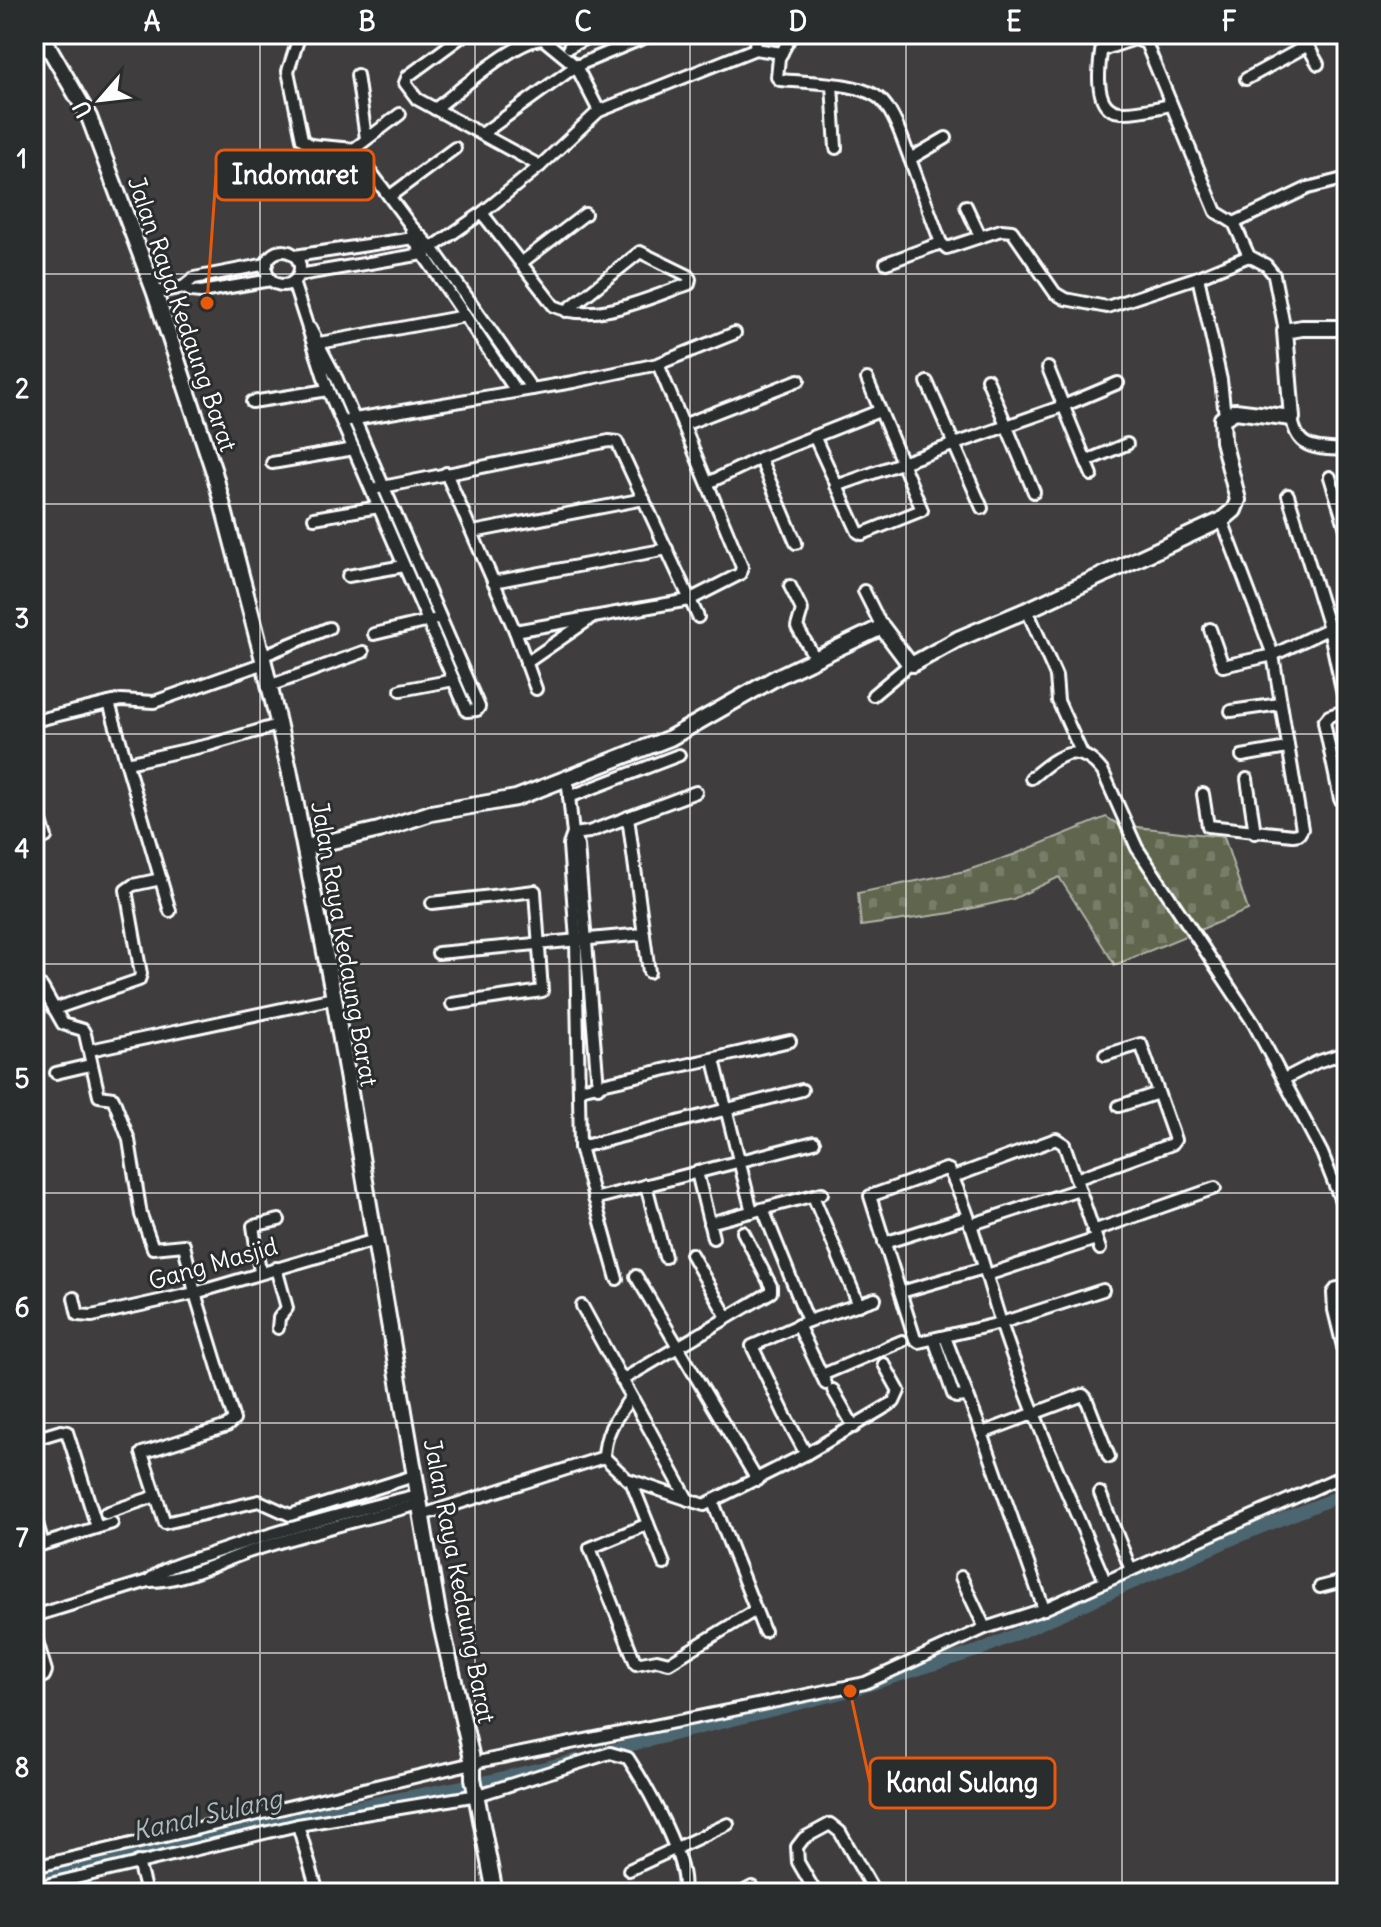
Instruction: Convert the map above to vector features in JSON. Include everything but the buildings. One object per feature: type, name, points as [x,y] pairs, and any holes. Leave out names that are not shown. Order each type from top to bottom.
[{"type":"street","name":"Jalan Raya Kedaung Barat","points":[[41,34],[89,117],[155,293],[214,472],[263,659],[306,847],[438,1612],[473,1763],[495,1893]]},
{"type":"street","points":[[465,34],[408,76],[405,83],[417,99],[540,166]]},
{"type":"street","points":[[569,47],[594,34]]},
{"type":"street","points":[[482,134],[576,66],[653,34]]},
{"type":"street","points":[[755,49],[756,34]]},
{"type":"street","points":[[792,34],[782,53],[777,77],[780,80],[832,85],[876,94],[886,105],[941,243],[947,248],[1001,230],[1012,231],[1055,293],[1065,299],[1107,307],[1198,277],[1249,256]]},
{"type":"street","points":[[1104,34],[1098,77],[1107,106],[1122,113],[1171,105]]},
{"type":"street","points":[[1301,34],[1318,64]]},
{"type":"street","points":[[435,109],[517,48],[535,39],[543,39],[576,66],[599,111]]},
{"type":"street","points":[[1102,50],[1135,39],[1146,43],[1216,212],[1234,223],[1249,256],[1266,265],[1274,275],[1285,331],[1296,433],[1307,446],[1347,450]]},
{"type":"street","points":[[296,43],[288,71],[302,139],[310,145],[354,149],[532,389]]},
{"type":"street","points":[[1246,79],[1308,45]]},
{"type":"street","points":[[183,287],[201,292],[271,280],[282,285],[296,279],[428,252],[540,166],[599,111],[755,49],[782,53]]},
{"type":"street","points":[[357,75],[366,138]]},
{"type":"street","points":[[832,85],[836,148]]},
{"type":"street","points":[[354,149],[400,114]]},
{"type":"street","points":[[910,159],[946,138]]},
{"type":"street","points":[[390,196],[455,148]]},
{"type":"street","points":[[1234,223],[1308,188],[1347,178]]},
{"type":"street","points":[[966,206],[980,236]]},
{"type":"street","points":[[482,213],[554,306],[566,311],[612,309],[689,284],[690,279],[640,252],[566,311]]},
{"type":"street","points":[[521,263],[585,214]]},
{"type":"street","points":[[295,256],[418,238]]},
{"type":"street","points":[[392,243],[397,259]]},
{"type":"street","points":[[886,263],[941,243]]},
{"type":"street","points":[[271,280],[266,269],[273,254],[290,252],[295,256],[300,269],[296,279],[316,343],[349,420],[377,488],[434,619],[478,710],[468,713],[434,619],[404,566],[379,507],[377,488],[354,449],[349,420],[328,390],[316,343]]},
{"type":"street","points":[[428,252],[465,316],[516,391]]},
{"type":"street","points":[[155,293],[183,287],[194,278],[267,264]]},
{"type":"street","points":[[1198,277],[1221,380],[1225,416]]},
{"type":"street","points":[[316,343],[465,316]]},
{"type":"street","points":[[1285,331],[1347,328]]},
{"type":"street","points":[[349,420],[658,364],[735,333]]},
{"type":"street","points":[[515,631],[689,600],[740,574],[708,483],[658,364]]},
{"type":"street","points":[[1048,368],[1092,475]]},
{"type":"street","points":[[814,436],[858,532],[862,534],[922,510],[867,379]]},
{"type":"street","points":[[987,379],[1034,492]]},
{"type":"street","points":[[683,425],[799,380]]},
{"type":"street","points":[[927,382],[982,508]]},
{"type":"street","points":[[836,486],[1063,406],[1118,383]]},
{"type":"street","points":[[252,402],[328,390]]},
{"type":"street","points":[[708,483],[760,458],[879,411]]},
{"type":"street","points":[[873,695],[910,664],[958,639],[1222,520],[1234,510],[1238,500],[1221,421],[1235,411],[1292,418]]},
{"type":"street","points":[[377,488],[609,441],[617,442],[698,617]]},
{"type":"street","points":[[1086,461],[1127,444]]},
{"type":"street","points":[[272,463],[354,449]]},
{"type":"street","points":[[760,458],[796,543]]},
{"type":"street","points":[[446,473],[515,631],[536,689]]},
{"type":"street","points":[[1330,477],[1347,532]]},
{"type":"street","points":[[1288,495],[1329,628],[1346,707],[1324,722],[1340,799],[1347,804]]},
{"type":"street","points":[[473,532],[644,499]]},
{"type":"street","points":[[314,518],[379,507]]},
{"type":"street","points":[[1203,794],[1208,826],[1293,835],[1299,834],[1302,829],[1273,655],[1222,520]]},
{"type":"street","points":[[493,582],[667,549]]},
{"type":"street","points":[[348,576],[404,566]]},
{"type":"street","points":[[790,586],[802,610],[797,627],[815,658]]},
{"type":"street","points":[[864,591],[882,627],[910,664]]},
{"type":"street","points":[[1027,610],[1056,676],[1058,701],[1082,754]]},
{"type":"street","points":[[374,634],[434,619]]},
{"type":"street","points":[[526,663],[588,620]]},
{"type":"street","points":[[1210,629],[1223,666],[1273,655],[1347,620]]},
{"type":"street","points":[[306,847],[379,830],[431,813],[516,798],[670,738],[777,677],[882,627]]},
{"type":"street","points":[[34,721],[121,700],[154,702],[263,659],[329,628]]},
{"type":"street","points":[[269,686],[363,652]]},
{"type":"street","points":[[401,690],[454,680]]},
{"type":"street","points":[[109,703],[170,911]]},
{"type":"street","points":[[1231,711],[1280,704]]},
{"type":"street","points":[[127,763],[209,745],[278,725]]},
{"type":"street","points":[[1242,756],[1287,748]]},
{"type":"street","points":[[1031,778],[1067,753],[1082,754],[1103,772],[1137,848],[1254,1024],[1322,1153],[1345,1202],[1347,1216]]},
{"type":"street","points":[[569,797],[679,755]]},
{"type":"street","points":[[567,777],[573,834],[569,845],[598,1087]]},
{"type":"street","points":[[1247,779],[1255,833]]},
{"type":"street","points":[[573,834],[589,832],[696,792]]},
{"type":"street","points":[[34,801],[46,837]]},
{"type":"street","points":[[628,817],[649,972]]},
{"type":"street","points":[[54,1009],[139,980],[141,974],[126,890],[133,885],[161,879]]},
{"type":"street","points":[[432,903],[535,891],[542,991],[452,1004]]},
{"type":"street","points":[[438,953],[644,934]]},
{"type":"street","points":[[580,940],[580,1147],[617,1279]]},
{"type":"street","points":[[34,990],[42,987],[63,1024],[83,1030],[99,1096],[113,1098],[129,1140],[141,1215],[153,1248],[184,1245],[195,1293],[234,1420],[227,1426],[142,1453],[165,1523],[259,1501],[290,1515],[414,1476]]},
{"type":"street","points":[[90,1050],[334,998]]},
{"type":"street","points":[[580,1089],[790,1041]]},
{"type":"street","points":[[884,1243],[968,1221],[1077,1184],[1174,1143],[1140,1043],[1105,1055]]},
{"type":"street","points":[[1284,1079],[1317,1062],[1347,1052]]},
{"type":"street","points":[[714,1060],[740,1161],[758,1211],[827,1383],[854,1427]]},
{"type":"street","points":[[56,1073],[90,1065]]},
{"type":"street","points":[[580,1147],[802,1090]]},
{"type":"street","points":[[1119,1106],[1158,1093]]},
{"type":"street","points":[[953,1177],[1056,1139],[1064,1144],[1096,1240]]},
{"type":"street","points":[[594,1199],[814,1142]]},
{"type":"street","points":[[1103,1290],[1001,1323],[919,1342],[915,1339],[869,1199],[871,1195],[949,1170],[986,1272],[1001,1323],[1033,1414],[1105,1581]]},
{"type":"street","points":[[697,1172],[713,1238]]},
{"type":"street","points":[[646,1185],[665,1257]]},
{"type":"street","points":[[901,1292],[986,1272],[1096,1240],[1215,1188]]},
{"type":"street","points":[[709,1223],[818,1195],[859,1305]]},
{"type":"street","points":[[260,1272],[253,1226],[279,1220]]},
{"type":"street","points":[[622,1380],[772,1289],[743,1232]]},
{"type":"street","name":"Gang Masjid","points":[[74,1298],[76,1310],[82,1316],[195,1293],[375,1240]]},
{"type":"street","points":[[691,1254],[727,1317]]},
{"type":"street","points":[[276,1268],[287,1308],[279,1318],[278,1328]]},
{"type":"street","points":[[636,1276],[757,1480]]},
{"type":"street","points":[[1347,1288],[1337,1288],[1333,1293],[1347,1363]]},
{"type":"street","points":[[806,1454],[752,1346],[803,1323],[875,1299]]},
{"type":"street","points":[[582,1306],[688,1500]]},
{"type":"street","points":[[939,1338],[953,1394],[956,1397],[966,1396],[982,1433],[1044,1609]]},
{"type":"street","points":[[827,1383],[902,1341]]},
{"type":"street","points":[[604,1457],[631,1481],[704,1505],[806,1454],[894,1402],[899,1391],[884,1364]]},
{"type":"street","points":[[982,1433],[1083,1395],[1109,1457]]},
{"type":"street","points":[[604,1457],[605,1439],[611,1424],[631,1397]]},
{"type":"street","points":[[34,1439],[67,1432],[97,1527]]},
{"type":"street","points":[[34,1616],[148,1581],[157,1573],[180,1564],[279,1536],[604,1457]]},
{"type":"street","points":[[34,1867],[473,1763],[865,1683],[985,1628],[1044,1609],[1347,1474]]},
{"type":"street","points":[[631,1481],[664,1564]]},
{"type":"street","points":[[1100,1493],[1131,1570]]},
{"type":"street","points":[[34,1513],[38,1546],[97,1527],[156,1496]]},
{"type":"street","points":[[713,1502],[764,1631]]},
{"type":"street","points":[[648,1524],[590,1548],[636,1664],[657,1660],[669,1663],[754,1611]]},
{"type":"street","points":[[961,1577],[985,1628]]},
{"type":"street","points":[[1320,1587],[1347,1580]]},
{"type":"street","points":[[34,1631],[46,1671],[44,1676],[34,1679]]},
{"type":"street","points":[[34,1888],[619,1753],[628,1758],[645,1784],[667,1827],[684,1879],[682,1893]]},
{"type":"street","points":[[629,1870],[728,1824]]},
{"type":"street","points":[[816,1893],[798,1862],[797,1847],[804,1838],[830,1824],[840,1832],[875,1893]]},
{"type":"street","points":[[298,1825],[318,1893]]},
{"type":"street","points":[[138,1862],[146,1893]]},
{"type":"street","points":[[741,1893],[752,1887],[756,1893]]},
{"type":"green space","points":[[1106,817],[1120,825],[1224,837],[1248,910],[1115,965],[1059,877],[1013,899],[951,913],[861,926],[858,893],[965,871]]},
{"type":"waterway","name":"Kanal Sulang","points":[[600,1753],[850,1691],[980,1650],[1233,1539],[1347,1493]]},
{"type":"waterway","name":"Kanal Sulang","points":[[34,1877],[265,1824],[479,1783],[579,1759]]},
{"type":"place","name":"Indomaret","points":[[207,303]]},
{"type":"place","name":"Kanal Sulang","points":[[850,1691]]}]
